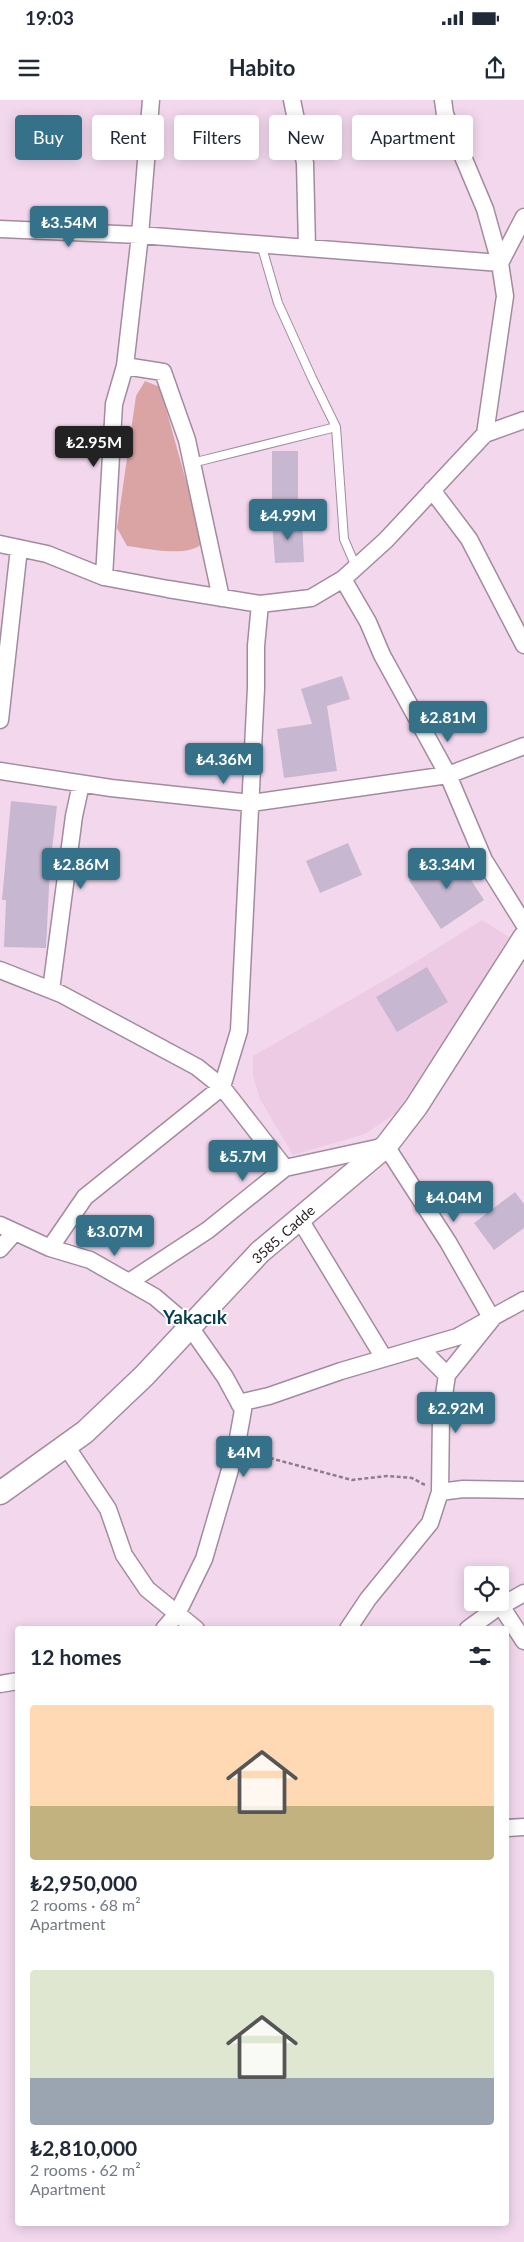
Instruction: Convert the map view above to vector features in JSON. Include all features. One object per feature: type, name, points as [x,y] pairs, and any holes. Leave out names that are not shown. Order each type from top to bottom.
[{"type":"main road","name":"3585. Cadde","points":[[1,1492],[85,1432],[119,1402],[260,1252],[386,1146],[416,1106],[524,938]]},
{"type":"street","points":[[104,577],[114,404],[125,366],[140,235],[152,100]]},
{"type":"street","points":[[292,100],[305,163],[307,248]]},
{"type":"street","points":[[443,100],[445,114],[484,209],[500,263],[505,296],[486,434]]},
{"type":"street","points":[[500,263],[524,217]]},
{"type":"street","points":[[0,229],[140,235],[500,263]]},
{"type":"street","points":[[125,366],[163,372],[174,399],[192,463],[221,598]]},
{"type":"street","points":[[0,544],[47,554],[104,577],[221,598],[260,604],[311,598],[343,579],[386,540],[486,434],[524,420]]},
{"type":"street","points":[[432,490],[469,539],[524,645]]},
{"type":"street","points":[[0,720],[19,548]]},
{"type":"street","points":[[343,579],[448,775],[484,860],[524,924]]},
{"type":"street","points":[[50,1248],[85,1197],[222,1087],[239,1031],[251,803],[256,646],[260,604]]},
{"type":"street","points":[[0,771],[81,784],[251,803],[448,775],[524,746]]},
{"type":"street","points":[[51,990],[74,816],[81,784]]},
{"type":"street","points":[[0,970],[51,990],[197,1067],[222,1087],[285,1168]]},
{"type":"street","points":[[129,1282],[208,1230],[285,1168],[386,1146],[448,1242],[492,1319]]},
{"type":"street","points":[[299,1218],[384,1358]]},
{"type":"street","points":[[0,1249],[7,1229],[50,1248],[90,1260],[155,1297],[190,1327],[225,1377],[243,1410],[236,1449],[204,1559],[177,1614],[167,1626]]},
{"type":"street","points":[[239,1403],[269,1396],[384,1358],[457,1337],[524,1300]]},
{"type":"street","points":[[350,1626],[373,1592],[430,1523],[440,1492],[441,1414],[447,1375],[492,1319]]},
{"type":"street","points":[[420,1348],[447,1375]]},
{"type":"street","points":[[66,1446],[108,1509],[124,1555],[146,1588],[192,1626]]},
{"type":"street","points":[[440,1492],[524,1490]]},
{"type":"street","points":[[509,1601],[524,1593]]},
{"type":"street","points":[[472,1626],[494,1611]]},
{"type":"street","points":[[504,1611],[524,1641]]},
{"type":"street","points":[[0,1684],[15,1681]]},
{"type":"street","points":[[509,1828],[524,1827]]},
{"type":"lane","points":[[261,244],[278,303],[336,427],[344,539],[356,567]]},
{"type":"lane","points":[[192,463],[336,427]]},
{"type":"path","points":[[236,1449],[352,1480],[387,1476],[412,1478],[440,1492]]},
{"type":"shaded area","points":[[145,381],[160,387],[203,542],[189,550],[167,551],[127,546],[117,528],[136,396]]},
{"type":"shaded area","points":[[482,920],[509,937],[474,996],[396,1113],[365,1134],[293,1155],[260,1099],[253,1076],[253,1056],[404,969]]},
{"type":"building","points":[[272,451],[298,451],[298,499],[272,499]]},
{"type":"building","points":[[302,519],[304,562],[275,563],[272,521]]},
{"type":"building","points":[[342,676],[350,699],[327,706],[337,771],[284,778],[277,729],[312,724],[301,689]]},
{"type":"building","points":[[11,801],[57,806],[50,867],[46,948],[4,947],[6,900],[2,900]]},
{"type":"building","points":[[348,843],[362,875],[320,893],[306,861]]},
{"type":"building","points":[[453,852],[484,900],[441,929],[409,880]]},
{"type":"building","points":[[427,967],[448,1002],[397,1032],[376,997]]},
{"type":"building","points":[[515,1192],[524,1204],[524,1228],[494,1250],[474,1223]]},
{"type":"district","name":"Yakacık","points":[[195,1316]]}]
